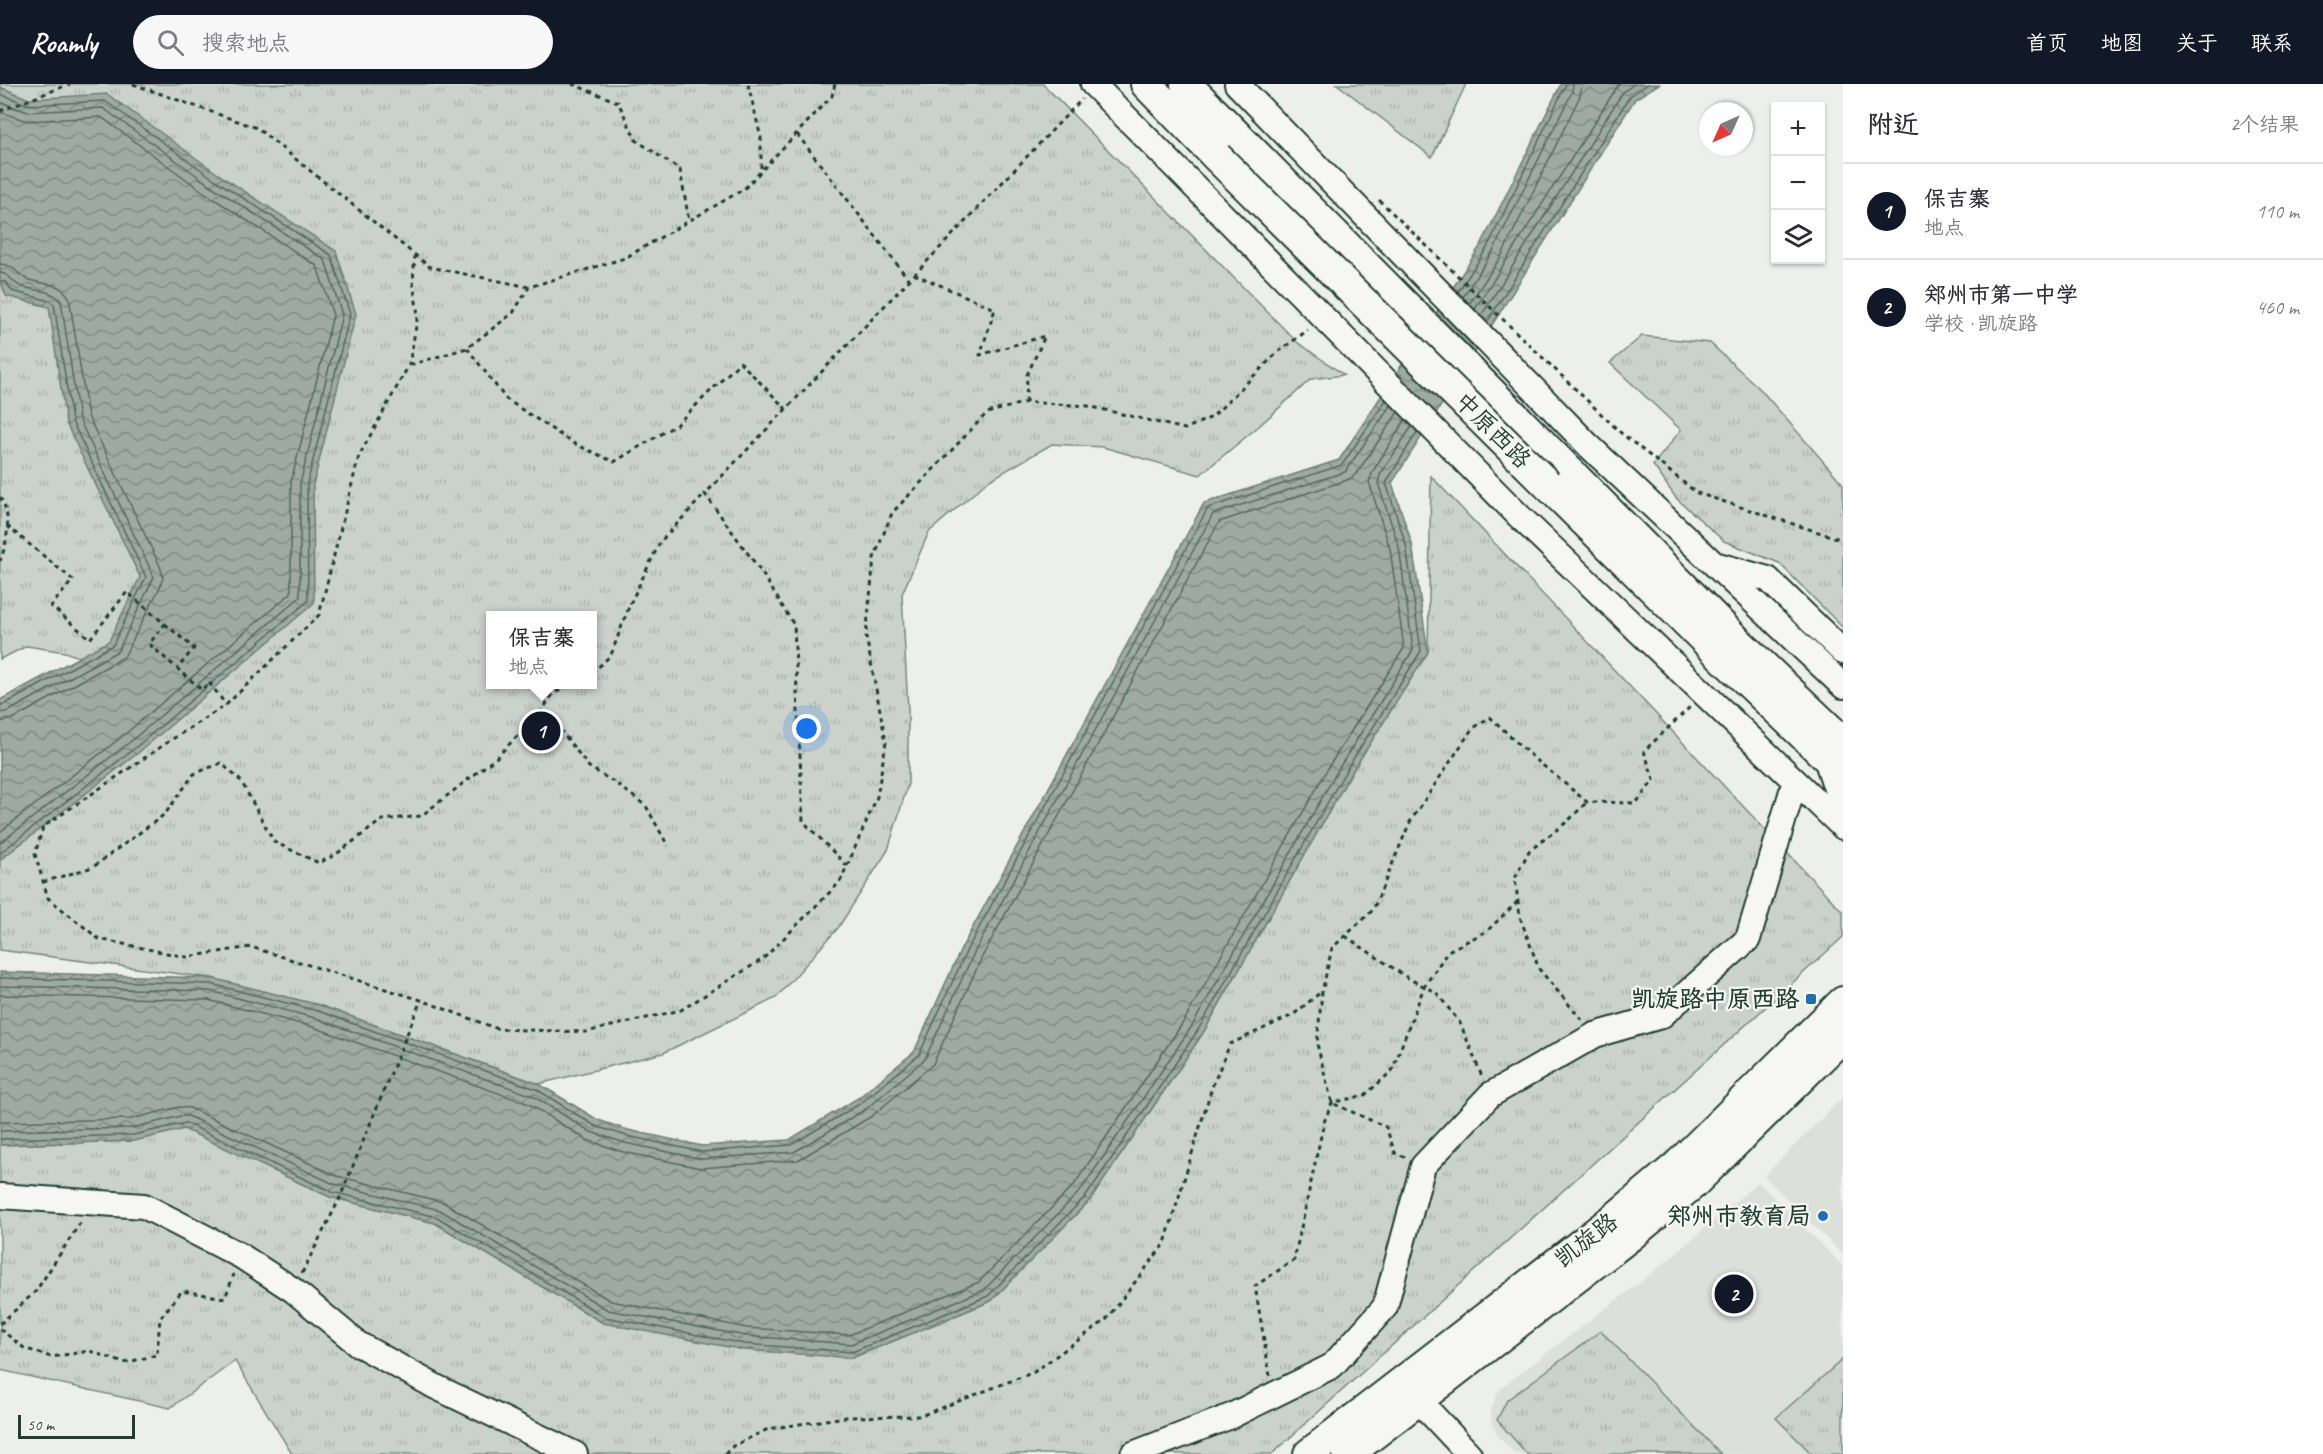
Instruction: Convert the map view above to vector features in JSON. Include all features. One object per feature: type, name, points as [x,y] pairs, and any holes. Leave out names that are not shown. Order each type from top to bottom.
[{"type":"main road","name":"中原西路","points":[[1146,84],[1226,147],[1556,476],[1721,656],[1839,759]]},
{"type":"main road","name":"中原西路","points":[[1186,84],[1226,147]]},
{"type":"main road","points":[[1839,759],[1843,800]]},
{"type":"main road","name":"凯旋路","points":[[1348,1454],[1404,1396],[1677,1166],[1841,1011]]},
{"type":"main road","name":"凯旋路","points":[[1309,1454],[1404,1396]]},
{"type":"street","points":[[1238,84],[1588,445],[1843,686]]},
{"type":"street","points":[[1094,85],[1518,516],[1843,827]]},
{"type":"street","points":[[1715,564],[1768,579],[1843,652]]},
{"type":"street","points":[[1133,1454],[1231,1416],[1332,1366],[1384,1307],[1423,1166],[1490,1095],[1595,1035],[1661,1016],[1748,939],[1795,781]]},
{"type":"street","points":[[0,1197],[144,1206],[242,1256],[293,1290],[358,1344],[436,1387],[575,1454]]},
{"type":"street","points":[[1404,1396],[1447,1454]]},
{"type":"street","points":[[1404,1396],[1469,1454]]},
{"type":"path","points":[[0,111],[70,84]]},
{"type":"path","points":[[133,84],[257,128],[430,267],[529,287],[624,258],[744,189],[832,96],[835,84]]},
{"type":"path","points":[[572,84],[618,102],[636,140],[680,170],[689,221]]},
{"type":"path","points":[[748,84],[761,138],[761,171]]},
{"type":"path","points":[[597,668],[611,655],[630,604],[660,542],[1094,85]]},
{"type":"path","points":[[797,133],[909,280]]},
{"type":"path","points":[[1375,196],[1621,433],[1697,493],[1843,540]]},
{"type":"path","points":[[414,255],[413,282],[418,315],[409,365],[359,456],[319,615],[226,705],[43,827],[35,854],[48,898],[99,939],[186,957],[251,947],[421,1000],[498,1029],[586,1032],[681,1010],[763,959],[840,882],[877,797],[886,742],[866,636],[874,558],[892,513],[987,413],[1026,402],[1088,406],[1185,429],[1212,417],[1278,352],[1324,318]]},
{"type":"path","points":[[915,274],[996,309],[980,356],[1045,336],[1027,375],[1026,402]]},
{"type":"path","points":[[409,365],[467,348],[513,313],[529,287]]},
{"type":"path","points":[[467,348],[506,399],[573,443],[614,462],[676,425],[740,362],[786,409]]},
{"type":"path","points":[[705,494],[762,573],[794,624],[803,821],[848,866]]},
{"type":"path","points":[[0,497],[7,508],[6,547],[0,561]]},
{"type":"path","points":[[7,526],[73,580],[51,606],[90,639],[127,592],[194,648],[177,669]]},
{"type":"path","points":[[165,624],[149,644],[202,690],[209,682],[226,705]]},
{"type":"path","points":[[43,882],[93,867],[165,814],[194,774],[220,763],[241,781],[274,842],[319,863],[335,855],[382,820],[421,816],[497,757],[537,715],[553,694],[562,689]]},
{"type":"path","points":[[1274,1395],[1255,1286],[1294,1260],[1324,1122],[1332,1103],[1317,1044],[1322,992],[1332,948],[1373,910],[1410,822],[1472,729],[1490,717],[1587,802],[1636,803],[1654,780],[1644,751],[1704,693]]},
{"type":"path","points":[[537,715],[562,732],[589,767],[646,806],[668,846]]},
{"type":"path","points":[[1587,802],[1568,821],[1528,852],[1515,878],[1520,917],[1539,969],[1595,1035]]},
{"type":"path","points":[[1332,1103],[1365,1095],[1392,1071],[1424,987],[1448,951],[1488,931],[1518,901]]},
{"type":"path","points":[[1345,936],[1411,980],[1436,992],[1460,1023],[1490,1095]]},
{"type":"path","points":[[725,1454],[733,1446],[768,1429],[844,1417],[920,1416],[1034,1372],[1106,1320],[1165,1244],[1212,1087],[1230,1044],[1293,1014],[1322,992]]},
{"type":"path","points":[[293,1290],[339,1200],[421,1000]]},
{"type":"path","points":[[1332,1103],[1386,1127],[1395,1153],[1423,1166]]},
{"type":"path","points":[[94,1203],[36,1291],[0,1326],[24,1348],[51,1357],[90,1351],[124,1363],[157,1354],[160,1317],[182,1291],[225,1298],[242,1256]]},
{"type":"shaded area","name":"郑州市教育局","points":[[1843,1097],[1843,1255],[1764,1176]]},
{"type":"shaded area","points":[[1758,1182],[1843,1266],[1843,1454],[1515,1454],[1498,1436],[1491,1421],[1491,1410],[1501,1388],[1656,1270]]},
{"type":"green space","points":[[0,84],[1043,84],[1297,342],[1344,375],[1311,379],[1200,475],[1103,447],[1052,444],[988,481],[929,532],[902,594],[908,710],[908,784],[888,850],[838,928],[776,998],[663,1053],[539,1084],[319,1005],[211,978],[0,950],[0,842],[130,675],[65,652],[27,646],[0,659]]},
{"type":"green space","points":[[1337,84],[1466,84],[1432,157]]},
{"type":"green space","points":[[1642,336],[1710,343],[1760,389],[1843,484],[1843,628],[1779,563],[1724,541],[1676,498],[1653,465],[1681,430],[1610,363]]},
{"type":"green space","points":[[1431,476],[1843,912],[1843,937],[1272,1454],[292,1454],[235,1361],[170,1408],[0,1370],[0,1145],[134,1141],[184,1129],[330,1197],[435,1223],[603,1323],[852,1358],[991,1301],[1091,1199],[1203,1033],[1350,775],[1428,652]]},
{"type":"green space","points":[[1601,1331],[1721,1454],[1527,1454],[1497,1420],[1507,1400]]},
{"type":"green space","points":[[1843,1359],[1843,1454],[1812,1454],[1776,1418]]},
{"type":"water","points":[[1561,84],[1659,84],[1635,99],[1392,483],[1412,544],[1428,652],[1350,775],[1203,1033],[1091,1199],[991,1301],[852,1358],[744,1350],[603,1323],[435,1223],[330,1197],[184,1129],[134,1141],[0,1145],[0,972],[211,978],[319,1005],[539,1084],[598,1120],[628,1130],[702,1146],[789,1140],[858,1098],[914,1052],[962,947],[1204,503],[1339,460],[1481,245]]},
{"type":"water","points":[[0,87],[29,99],[107,94],[218,174],[336,251],[356,314],[313,485],[314,603],[138,753],[0,860],[0,700],[109,641],[140,577],[66,423],[49,307],[6,296],[0,279]]},
{"type":"place","name":"保吉寨","points":[[541,731]]},
{"type":"place","name":"凯旋路中原西路","points":[[1811,999]]},
{"type":"place","name":"郑州市教育局","points":[[1823,1216]]},
{"type":"place","name":"郑州市第一中学","points":[[1734,1294]]}]
